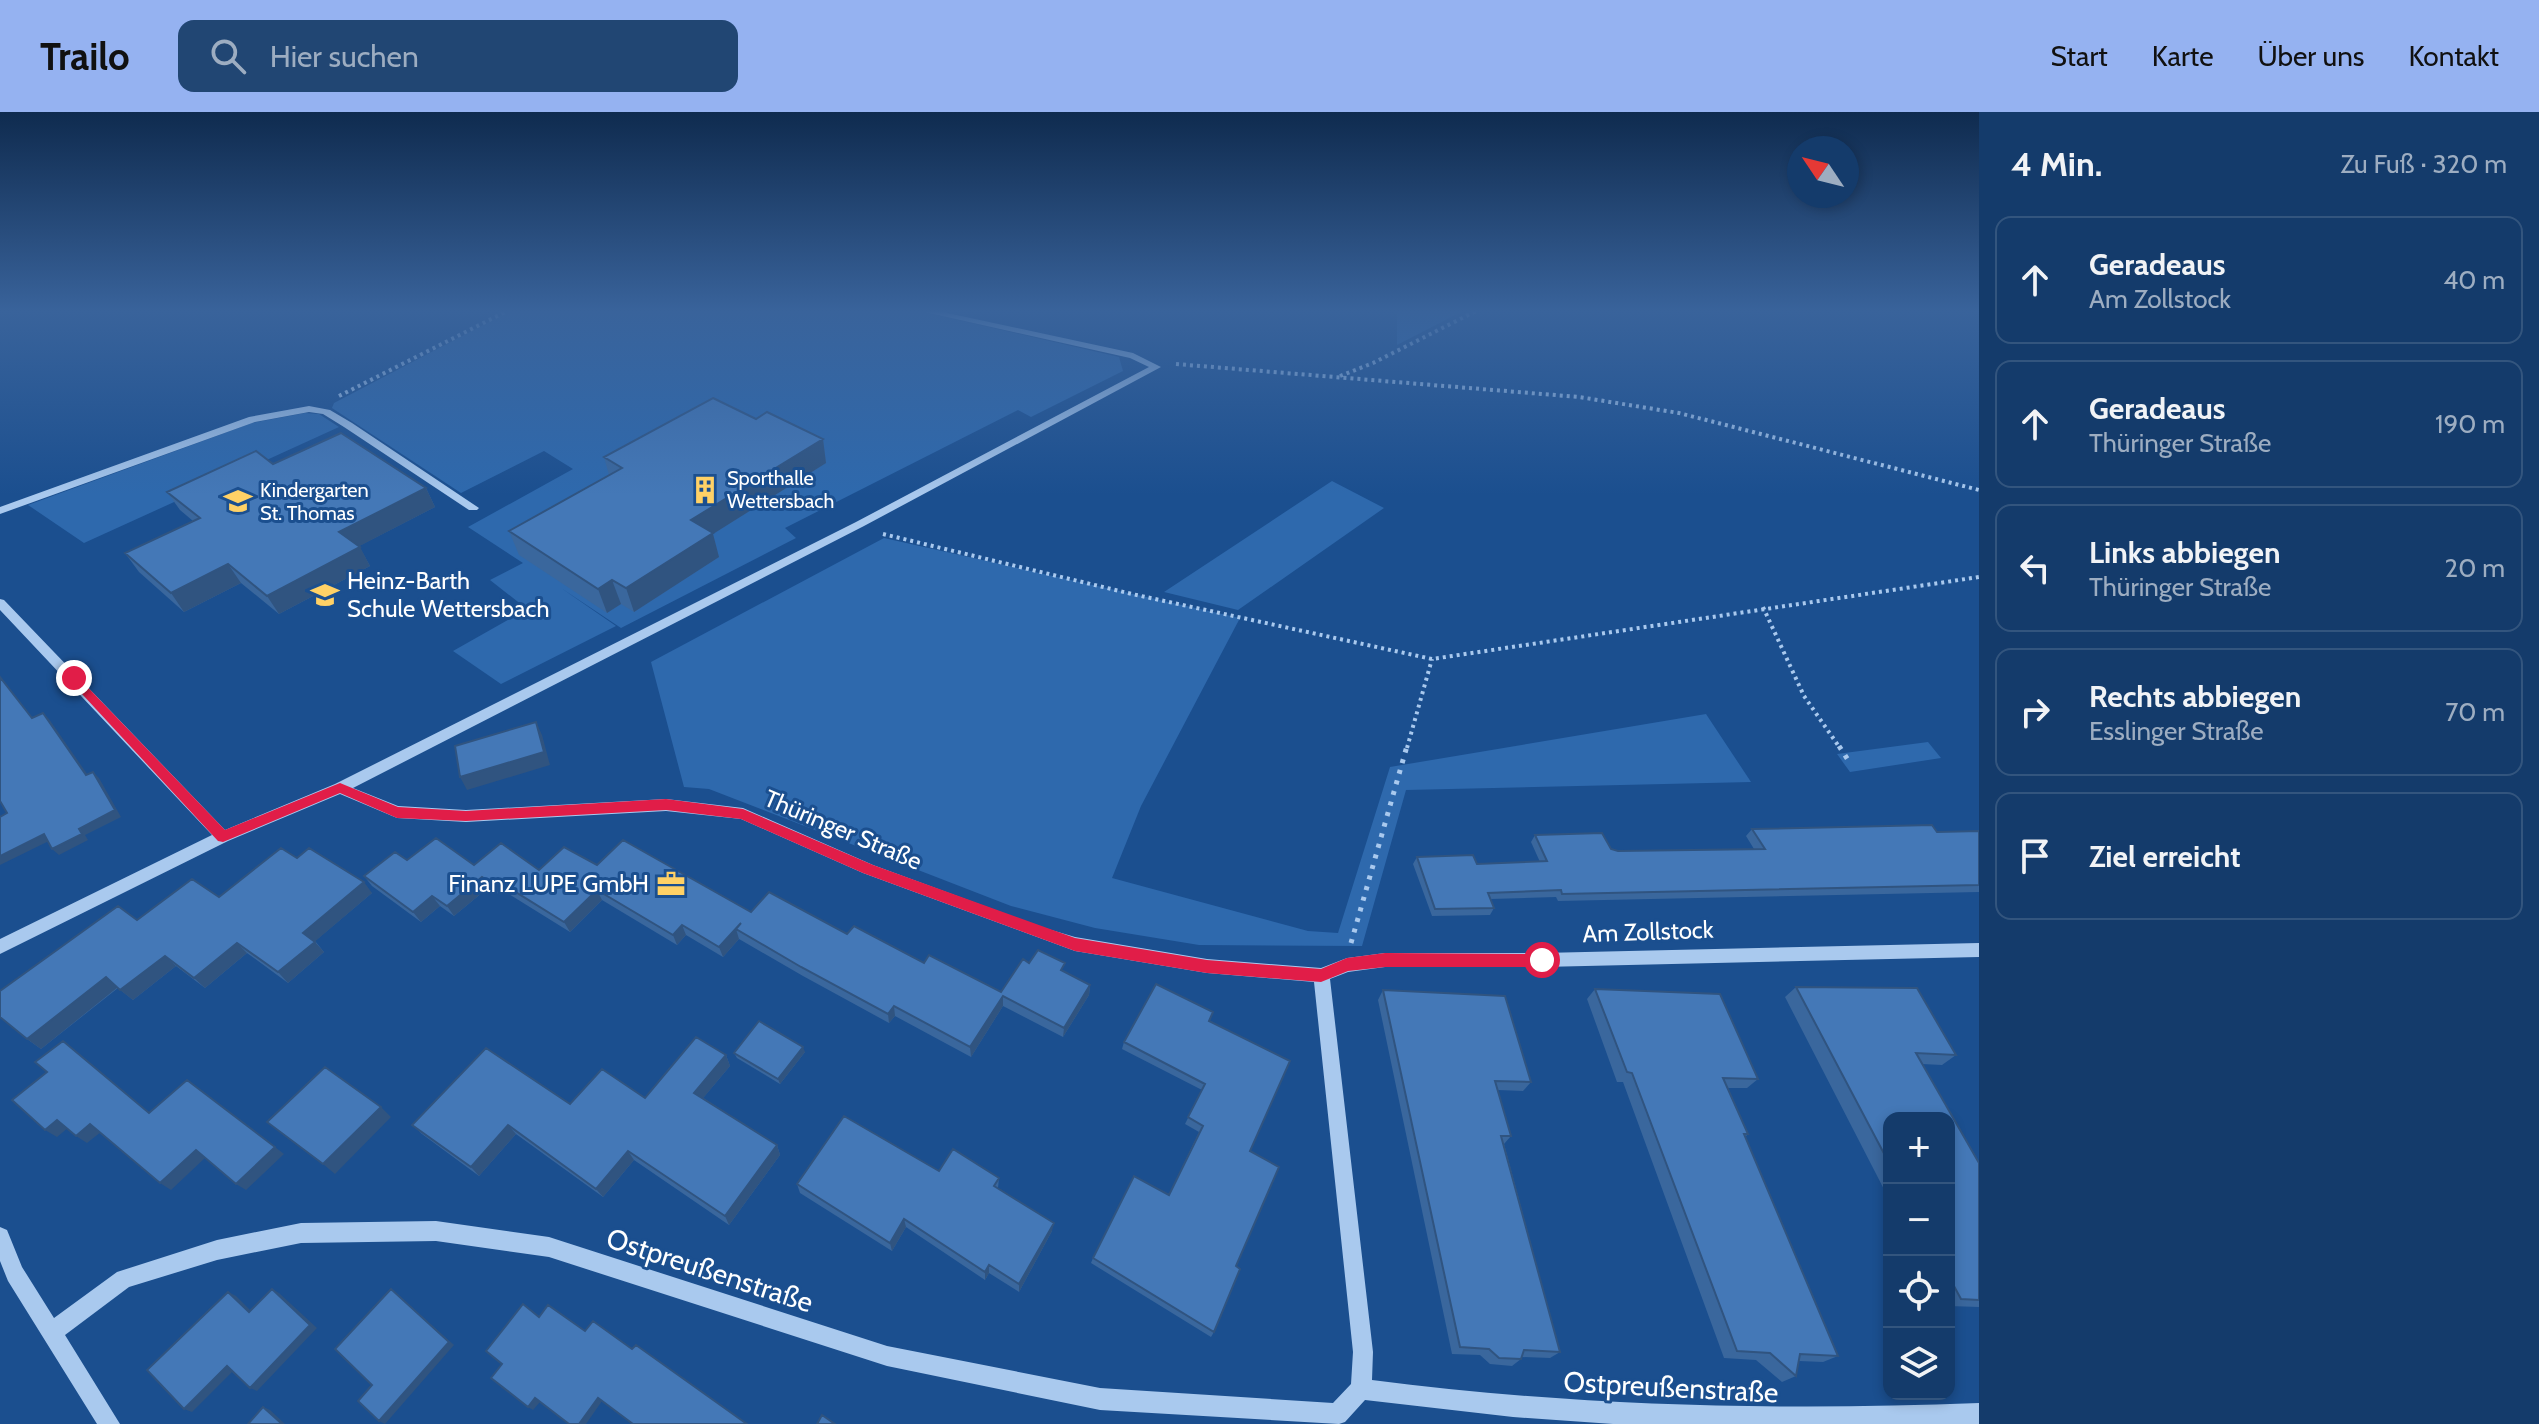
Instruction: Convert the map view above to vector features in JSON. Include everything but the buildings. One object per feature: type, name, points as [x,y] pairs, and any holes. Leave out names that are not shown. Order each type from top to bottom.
[{"type":"street","points":[[0,947],[223,837],[340,788],[860,524],[1146,372]]},
{"type":"street","points":[[0,511],[253,419],[309,409],[326,412],[348,425],[473,508]]},
{"type":"street","points":[[0,603],[223,837]]},
{"type":"street","name":"Thüringer Straße","points":[[340,788],[397,812],[466,816],[666,805],[743,814],[868,869],[1075,944],[1207,966],[1321,975]]},
{"type":"street","name":"Am Zollstock","points":[[1321,975],[1347,965],[1385,960],[1542,960],[1979,950]]},
{"type":"street","points":[[1321,975],[1363,1352],[1361,1389]]},
{"type":"street","name":"Ostpreußenstraße","points":[[51,1333],[124,1279],[217,1250],[301,1233],[436,1231],[549,1247],[887,1356],[1100,1399],[1337,1414],[1361,1389],[1439,1400],[1704,1421],[1905,1420],[1979,1414]]},
{"type":"street","points":[[0,1237],[15,1274],[109,1424]]},
{"type":"path","points":[[309,409],[387,372]]},
{"type":"path","points":[[1283,372],[1579,397],[1679,413],[1979,490]]},
{"type":"path","points":[[1335,377],[1348,372]]},
{"type":"path","points":[[860,524],[881,533],[1132,594],[1432,659],[1979,577]]},
{"type":"path","points":[[1763,607],[1804,696],[1850,763]]},
{"type":"path","points":[[1347,965],[1432,659]]},
{"type":"shaded area","points":[[393,372],[1121,372],[1031,417],[1018,410],[785,528],[796,538],[621,628],[561,588],[616,626],[501,684],[453,651],[527,609],[490,580],[523,563],[468,527],[573,469],[544,451],[461,493],[332,408],[334,403]]},
{"type":"shaded area","points":[[305,413],[319,414],[339,427],[84,543],[28,505],[252,423]]},
{"type":"shaded area","points":[[1332,481],[1384,508],[1238,610],[1164,592]]},
{"type":"shaded area","points":[[884,538],[1240,618],[1141,806],[1112,878],[1308,931],[1338,933],[1390,767],[1706,714],[1751,782],[1406,790],[1362,946],[1199,945],[1095,928],[1011,906],[709,789],[684,787],[651,662]]},
{"type":"shaded area","points":[[1928,742],[1941,758],[1850,772],[1837,754]]},
{"type":"place","name":"Sporthalle Wettersbach","points":[[705,490]]},
{"type":"place","name":"Kindergarten St. Thomas","points":[[238,501]]},
{"type":"place","name":"Heinz-Barth Schule Wettersbach","points":[[325,595]]},
{"type":"place","name":"Finanz LUPE GmbH","points":[[671,884]]},
{"type":"route","points":[[74,678],[223,837],[340,788],[397,812],[466,816],[666,805],[743,814],[868,869],[1075,944],[1207,966],[1321,975],[1347,965],[1385,960],[1542,960]]}]
